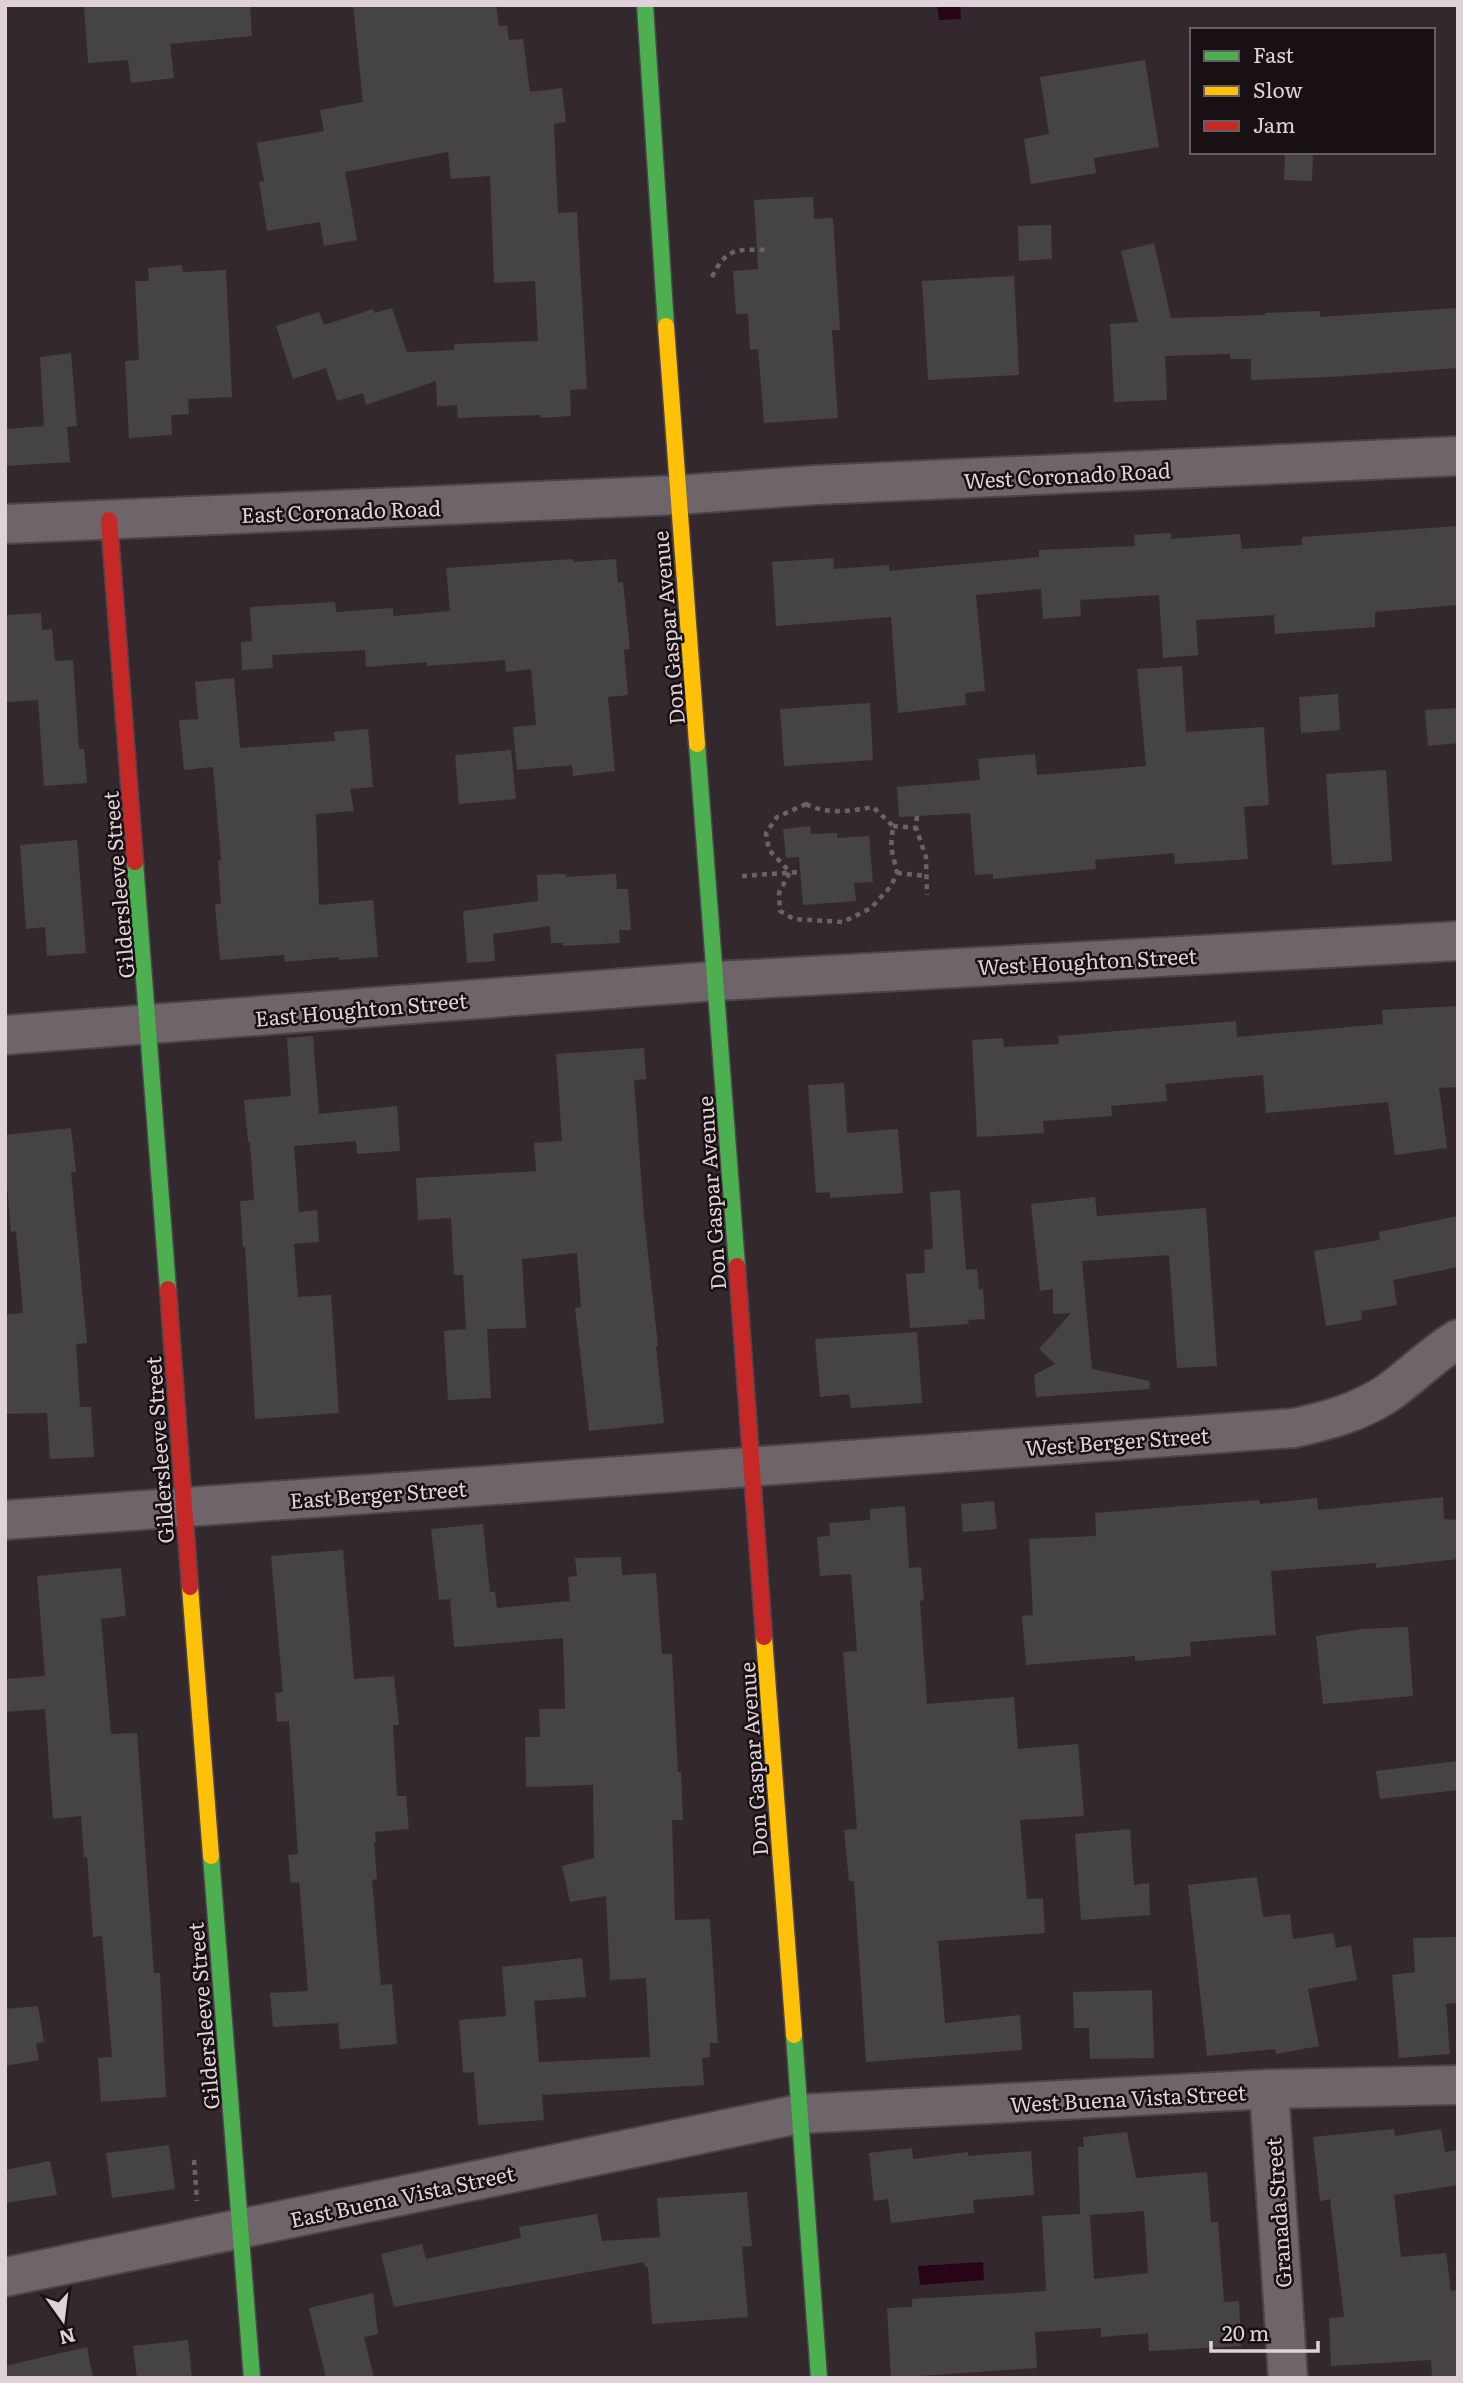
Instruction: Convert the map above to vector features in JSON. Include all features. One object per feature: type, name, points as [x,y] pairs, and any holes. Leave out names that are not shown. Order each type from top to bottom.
[{"type":"street","name":"Don Gaspar Avenue","points":[[645,5],[677,495],[716,981],[819,2378]]},
{"type":"street","name":"West Coronado Road","points":[[677,495],[816,485],[1458,456]]},
{"type":"street","name":"East Coronado Road","points":[[5,524],[677,495]]},
{"type":"street","name":"Gildersleeve Street","points":[[110,520],[183,1506],[253,2378]]},
{"type":"street","name":"West Houghton Street","points":[[716,981],[1458,940]]},
{"type":"street","name":"East Houghton Street","points":[[5,1035],[716,981]]},
{"type":"street","name":"West Berger Street","points":[[751,1467],[1294,1428],[1329,1421],[1354,1412],[1385,1395],[1458,1339]]},
{"type":"street","name":"East Berger Street","points":[[5,1520],[751,1467]]},
{"type":"street","name":"West Buena Vista Street","points":[[799,2114],[1269,2090],[1458,2085]]},
{"type":"street","name":"Granada Street","points":[[1269,2090],[1288,2378]]},
{"type":"street","name":"East Buena Vista Street","points":[[5,2277],[799,2114]]},
{"type":"path","points":[[712,276],[720,261],[740,249],[766,250]]},
{"type":"path","points":[[790,872],[769,850],[766,833],[777,817],[806,804],[817,810],[850,811],[873,807],[893,826],[916,828]]},
{"type":"path","points":[[917,816],[916,828],[926,857],[927,895]]},
{"type":"path","points":[[790,872],[779,893],[780,911],[794,919],[843,922],[871,908],[891,886],[897,873],[891,846],[893,826]]},
{"type":"path","points":[[748,875],[800,872]]},
{"type":"path","points":[[897,873],[926,876]]},
{"type":"path","points":[[193,2149],[197,2208]]},
{"type":"shaded area","points":[[937,5],[960,5],[961,19],[939,20]]},
{"type":"shaded area","points":[[983,2262],[984,2280],[920,2285],[918,2266]]},
{"type":"building","points":[[84,5],[250,5],[252,36],[170,44],[174,78],[131,83],[128,60],[88,63]]},
{"type":"building","points":[[353,5],[496,5],[499,26],[507,26],[509,40],[523,39],[530,92],[562,88],[566,122],[554,124],[558,213],[577,212],[587,389],[570,390],[571,416],[458,418],[457,405],[437,406],[436,381],[366,405],[363,393],[337,401],[326,368],[293,379],[276,326],[319,312],[324,325],[373,309],[374,313],[392,308],[407,352],[454,350],[454,344],[538,341],[535,281],[494,283],[490,176],[451,179],[448,152],[345,172],[357,240],[324,246],[320,222],[267,231],[259,182],[264,181],[257,143],[324,131],[320,110],[363,102]]},
{"type":"building","points":[[1145,60],[1159,147],[1094,158],[1096,173],[1031,184],[1024,139],[1049,134],[1040,77]]},
{"type":"building","points":[[1285,154],[1313,154],[1312,181],[1284,180]]},
{"type":"building","points":[[813,197],[814,219],[833,218],[840,330],[832,330],[838,418],[764,423],[758,349],[750,350],[748,314],[736,314],[733,271],[758,269],[754,200]]},
{"type":"building","points":[[1051,225],[1052,259],[1019,261],[1018,226]]},
{"type":"building","points":[[1154,243],[1171,318],[1320,311],[1320,317],[1458,308],[1458,368],[1251,380],[1251,359],[1230,359],[1230,354],[1165,356],[1167,400],[1114,402],[1110,324],[1138,322],[1121,251]]},
{"type":"building","points":[[182,265],[183,272],[226,270],[232,397],[188,399],[189,414],[171,415],[172,435],[129,438],[125,361],[139,360],[135,281],[149,281],[148,268]]},
{"type":"building","points":[[1014,276],[1019,375],[928,380],[922,281]]},
{"type":"building","points":[[71,353],[77,426],[67,427],[70,462],[5,466],[5,429],[44,426],[40,357]]},
{"type":"building","points":[[1458,526],[1458,605],[1375,612],[1375,627],[1275,634],[1274,615],[1196,620],[1198,655],[1163,658],[1159,595],[1080,600],[1081,616],[1043,619],[1041,589],[976,595],[985,691],[965,693],[966,705],[898,713],[891,617],[776,626],[772,562],[833,558],[834,569],[889,565],[889,571],[1039,557],[1039,550],[1135,546],[1134,535],[1171,533],[1171,539],[1240,534],[1242,549],[1302,545],[1302,537]]},
{"type":"building","points":[[573,559],[574,562],[616,559],[618,583],[623,582],[630,649],[624,650],[628,695],[608,697],[615,771],[573,776],[572,765],[517,770],[513,727],[536,725],[531,669],[506,672],[505,660],[366,667],[365,650],[272,655],[273,668],[242,670],[241,642],[252,641],[250,607],[335,602],[336,612],[393,608],[393,616],[450,611],[446,568]]},
{"type":"building","points":[[41,613],[42,630],[52,629],[55,661],[73,660],[79,749],[84,749],[87,783],[44,786],[38,700],[7,702],[5,615]]},
{"type":"building","points":[[1182,666],[1186,732],[1264,727],[1269,805],[1244,807],[1248,859],[1175,864],[1174,853],[1095,860],[1096,869],[993,879],[993,874],[975,875],[970,813],[899,817],[897,787],[980,780],[978,759],[1035,754],[1037,775],[1146,766],[1137,669]]},
{"type":"building","points":[[234,678],[240,748],[335,741],[334,732],[368,729],[373,787],[350,789],[354,811],[316,814],[319,905],[373,900],[378,957],[285,962],[284,955],[220,960],[215,904],[221,904],[218,861],[221,860],[213,767],[184,770],[179,720],[198,719],[195,682]]},
{"type":"building","points":[[1338,694],[1340,730],[1301,733],[1299,697]]},
{"type":"building","points":[[870,703],[873,760],[784,766],[780,709]]},
{"type":"building","points":[[1458,708],[1458,743],[1428,746],[1425,710]]},
{"type":"building","points":[[511,750],[516,799],[459,804],[455,755]]},
{"type":"building","points":[[1386,770],[1392,861],[1332,865],[1326,774]]},
{"type":"building","points":[[810,826],[811,834],[837,833],[837,838],[869,836],[873,882],[854,883],[856,901],[803,905],[799,857],[786,858],[783,829]]},
{"type":"building","points":[[77,840],[86,953],[47,956],[45,927],[26,929],[20,845]]},
{"type":"building","points":[[566,874],[566,877],[616,874],[617,889],[628,889],[631,930],[619,930],[620,943],[563,946],[562,943],[551,943],[550,926],[493,934],[495,961],[467,963],[463,911],[538,901],[537,875]]},
{"type":"building","points":[[1458,1006],[1458,1087],[1439,1088],[1447,1148],[1395,1155],[1388,1102],[1266,1113],[1263,1075],[1165,1084],[1167,1101],[1111,1106],[1112,1116],[1043,1121],[1044,1133],[977,1137],[972,1040],[1003,1038],[1004,1047],[1059,1044],[1058,1036],[1236,1021],[1237,1037],[1383,1024],[1382,1010]]},
{"type":"building","points":[[313,1036],[319,1114],[397,1106],[400,1151],[357,1154],[356,1141],[294,1146],[299,1212],[317,1210],[319,1242],[294,1244],[298,1297],[331,1295],[339,1413],[255,1419],[240,1201],[254,1200],[244,1100],[291,1096],[287,1038]]},
{"type":"building","points":[[644,1048],[646,1079],[634,1080],[664,1423],[589,1431],[575,1308],[581,1307],[577,1253],[522,1259],[526,1328],[487,1329],[491,1398],[448,1400],[444,1331],[466,1329],[463,1275],[454,1275],[451,1218],[418,1220],[416,1178],[536,1171],[534,1143],[562,1141],[556,1054]]},
{"type":"building","points":[[844,1083],[847,1133],[898,1129],[903,1193],[830,1198],[830,1192],[816,1193],[808,1085]]},
{"type":"building","points":[[71,1128],[76,1172],[71,1172],[87,1343],[76,1344],[80,1407],[91,1407],[94,1457],[50,1459],[47,1413],[5,1414],[5,1315],[23,1313],[16,1231],[11,1232],[7,1185],[5,1186],[5,1135]]},
{"type":"building","points":[[960,1190],[966,1270],[977,1269],[979,1290],[983,1289],[985,1319],[968,1320],[969,1324],[910,1328],[906,1274],[925,1273],[924,1250],[933,1249],[930,1192]]},
{"type":"building","points":[[1095,1197],[1097,1216],[1206,1208],[1217,1366],[1177,1368],[1169,1255],[1082,1261],[1092,1369],[1150,1381],[1149,1389],[1036,1397],[1034,1375],[1055,1364],[1039,1349],[1071,1313],[1053,1314],[1053,1289],[1040,1291],[1031,1204]]},
{"type":"building","points":[[1458,1216],[1458,1267],[1393,1280],[1397,1305],[1361,1311],[1362,1320],[1326,1326],[1314,1251],[1380,1240],[1379,1232]]},
{"type":"building","points":[[917,1332],[922,1403],[851,1408],[849,1394],[820,1397],[815,1339]]},
{"type":"building","points":[[1443,1497],[1444,1519],[1458,1520],[1458,1559],[1376,1568],[1376,1563],[1271,1571],[1276,1635],[1190,1642],[1191,1656],[1135,1661],[1135,1656],[1026,1665],[1022,1616],[1033,1615],[1029,1539],[1096,1536],[1095,1513],[1259,1500],[1260,1504],[1317,1498],[1318,1510]]},
{"type":"building","points":[[994,1501],[997,1529],[963,1532],[961,1504]]},
{"type":"building","points":[[905,1506],[909,1568],[921,1567],[924,1600],[920,1601],[927,1704],[1014,1697],[1018,1749],[1078,1744],[1084,1816],[1020,1820],[1027,1899],[1043,1898],[1045,1933],[938,1941],[945,2023],[1020,2015],[1022,2050],[866,2062],[854,1881],[849,1881],[844,1830],[857,1829],[843,1652],[857,1651],[851,1574],[820,1576],[817,1537],[830,1536],[829,1523],[870,1520],[870,1509]]},
{"type":"building","points":[[483,1524],[490,1592],[495,1592],[497,1608],[570,1601],[568,1577],[577,1576],[575,1558],[621,1557],[622,1575],[656,1573],[662,1654],[672,1654],[678,1772],[681,1772],[683,1820],[672,1820],[675,1920],[710,1919],[718,2043],[710,2043],[710,2057],[702,2058],[704,2085],[542,2095],[544,2120],[478,2125],[474,2072],[463,2073],[459,2020],[506,2016],[502,1967],[582,1958],[586,1997],[534,2001],[539,2062],[650,2057],[646,1978],[610,1980],[606,1896],[570,1902],[562,1866],[594,1858],[593,1785],[526,1787],[525,1737],[540,1737],[539,1709],[565,1709],[563,1638],[454,1647],[450,1599],[439,1600],[431,1529]]},
{"type":"building","points":[[343,1550],[354,1679],[394,1676],[399,1725],[393,1725],[397,1796],[406,1796],[409,1829],[375,1832],[374,1842],[377,1879],[372,1880],[381,1985],[392,1984],[397,2044],[340,2049],[338,2023],[273,2027],[270,1993],[308,1991],[299,1882],[291,1883],[288,1855],[298,1854],[289,1721],[277,1722],[275,1693],[283,1692],[271,1556]]},
{"type":"building","points":[[121,1568],[126,1616],[101,1619],[111,1734],[137,1733],[154,1973],[160,1973],[166,2097],[101,2102],[98,2058],[112,2057],[102,1936],[93,1937],[81,1816],[53,1819],[45,1709],[5,1712],[5,1679],[45,1676],[37,1576]]},
{"type":"building","points":[[1408,1627],[1413,1696],[1323,1704],[1316,1636],[1362,1629]]},
{"type":"building","points":[[1458,1761],[1458,1790],[1380,1799],[1376,1771]]},
{"type":"building","points":[[1130,1829],[1134,1885],[1149,1883],[1150,1915],[1081,1920],[1075,1834]]},
{"type":"building","points":[[1257,1877],[1263,1917],[1290,1914],[1293,1939],[1333,1933],[1336,1948],[1351,1945],[1357,1980],[1308,1989],[1319,2046],[1276,2054],[1275,2049],[1207,2056],[1188,1885]]},
{"type":"building","points":[[1458,1937],[1458,2003],[1446,2004],[1450,2054],[1399,2058],[1392,1975],[1415,1972],[1413,1938]]},
{"type":"building","points":[[1152,1990],[1154,2058],[1090,2059],[1089,2028],[1074,2028],[1073,1992]]},
{"type":"building","points":[[38,2006],[44,2042],[36,2043],[39,2060],[5,2066],[5,2009]]},
{"type":"building","points":[[1394,2129],[1395,2136],[1441,2129],[1445,2152],[1458,2150],[1458,2185],[1394,2195],[1401,2257],[1446,2253],[1451,2291],[1458,2290],[1458,2378],[1432,2378],[1431,2360],[1331,2366],[1329,2318],[1344,2317],[1330,2199],[1320,2201],[1313,2137]]},
{"type":"building","points":[[1127,2132],[1136,2178],[1207,2172],[1211,2222],[1218,2222],[1224,2302],[1239,2301],[1241,2346],[1149,2351],[1148,2333],[1101,2337],[1101,2328],[1035,2332],[1037,2368],[891,2378],[887,2308],[912,2307],[912,2299],[1046,2291],[1042,2216],[1080,2214],[1078,2147],[1084,2147],[1083,2137]],"holes":[[[1144,2211],[1148,2273],[1094,2279],[1090,2215]]]},
{"type":"building","points":[[169,2145],[175,2189],[112,2198],[106,2153]]},
{"type":"building","points":[[912,2148],[913,2159],[968,2152],[968,2156],[1031,2151],[1034,2195],[973,2200],[974,2213],[891,2223],[888,2199],[874,2201],[869,2153]]},
{"type":"building","points":[[50,2161],[57,2195],[5,2203],[5,2170]]},
{"type":"building","points":[[747,2192],[752,2246],[742,2247],[748,2317],[652,2324],[648,2267],[645,2267],[644,2262],[394,2307],[381,2254],[422,2244],[426,2259],[521,2238],[519,2227],[597,2214],[602,2241],[660,2237],[657,2198]]},
{"type":"building","points":[[373,2293],[378,2334],[364,2337],[374,2378],[326,2378],[309,2308]]},
{"type":"building","points":[[188,2340],[192,2378],[137,2378],[133,2346]]},
{"type":"building","points":[[87,2347],[93,2378],[5,2378],[5,2366]]},
{"type":"traffic: fast","points":[[645,5],[666,326]]},
{"type":"traffic: fast","points":[[697,744],[737,1266]]},
{"type":"traffic: fast","points":[[135,862],[168,1289]]},
{"type":"traffic: fast","points":[[211,1856],[252,2378]]},
{"type":"traffic: fast","points":[[794,2035],[819,2378]]},
{"type":"traffic: slow","points":[[666,326],[697,744]]},
{"type":"traffic: slow","points":[[190,1587],[211,1856]]},
{"type":"traffic: slow","points":[[764,1637],[794,2035]]},
{"type":"traffic: jam","points":[[109,520],[135,862]]},
{"type":"traffic: jam","points":[[737,1266],[764,1637]]},
{"type":"traffic: jam","points":[[168,1289],[190,1587]]}]
